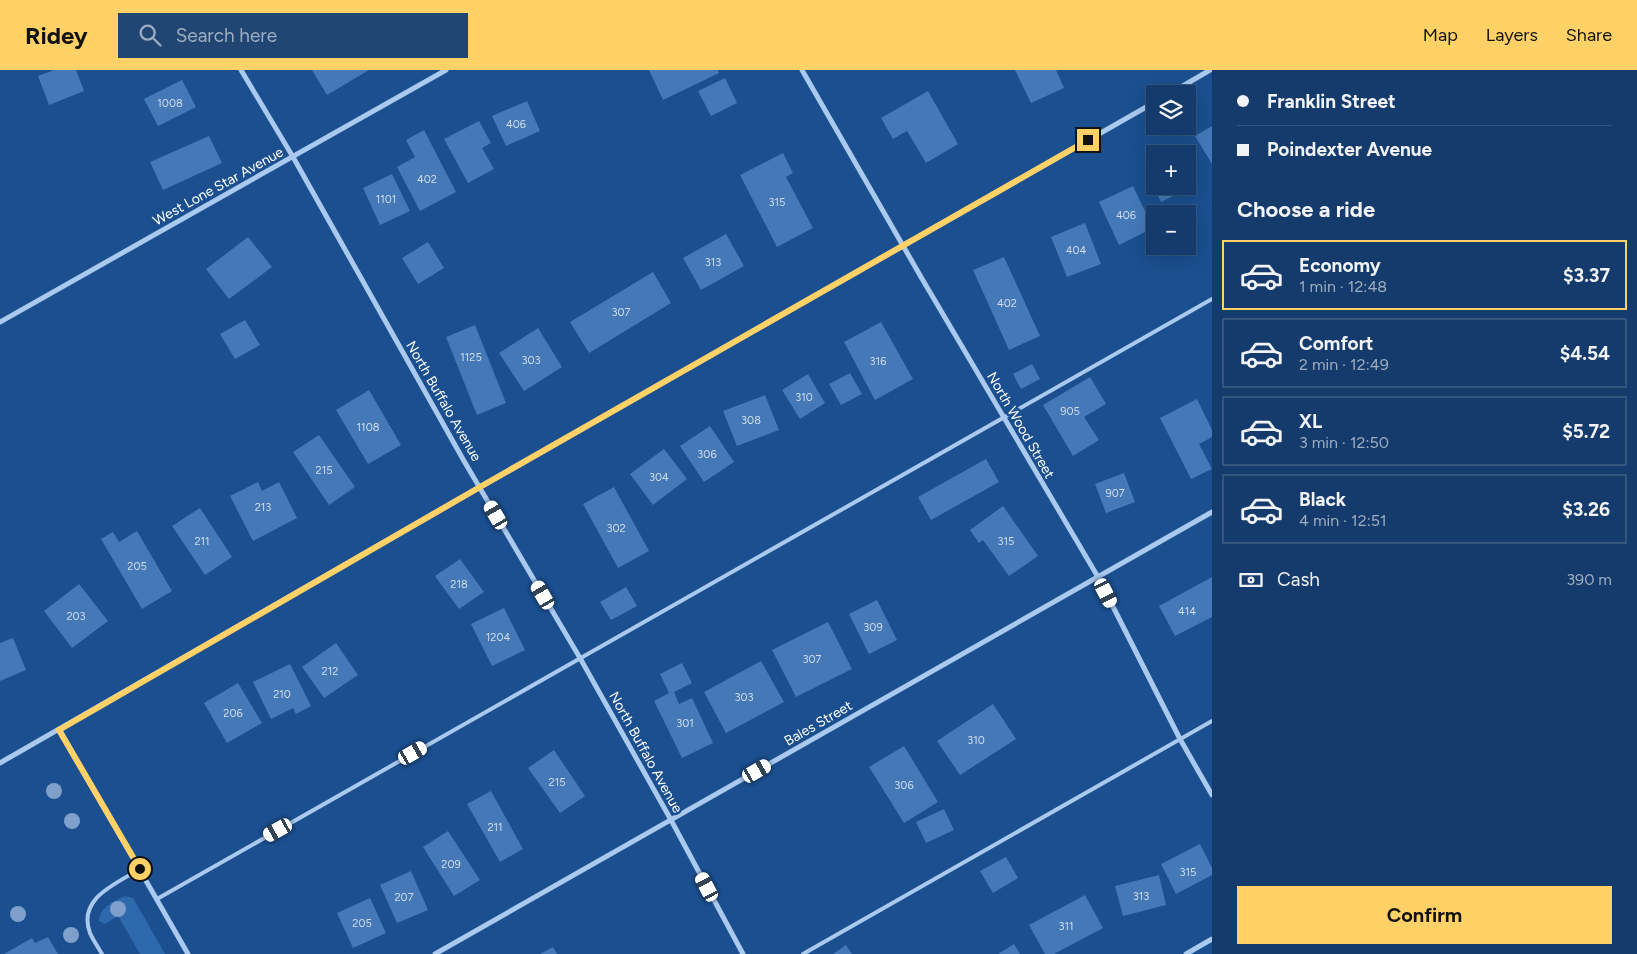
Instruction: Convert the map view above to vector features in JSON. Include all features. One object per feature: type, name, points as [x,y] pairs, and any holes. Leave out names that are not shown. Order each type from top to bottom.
[{"type":"street","name":"North Buffalo Avenue","points":[[241,70],[293,157],[480,487],[580,658],[671,820],[743,954]]},
{"type":"street","name":"West Lone Star Avenue","points":[[0,322],[446,70]]},
{"type":"street","name":"North Wood Street","points":[[802,70],[1098,577],[1180,739],[1212,795]]},
{"type":"street","points":[[1184,85],[1210,70]]},
{"type":"street","points":[[0,763],[1146,107]]},
{"type":"street","name":"Bales Street","points":[[435,954],[1212,512]]},
{"type":"street","points":[[59,730],[188,954]]},
{"type":"street","points":[[1186,954],[1212,939]]},
{"type":"lane","points":[[157,899],[1212,299]]},
{"type":"lane","points":[[803,954],[1212,721]]},
{"type":"lane","points":[[102,954],[90,933],[87,919],[90,905],[99,895],[140,869]]},
{"type":"shaded area","points":[[125,896],[133,898],[165,954],[140,954],[118,916],[105,924],[99,921],[105,908],[112,902]]},
{"type":"building","points":[[54,70],[76,70],[84,91],[49,105],[38,76]]},
{"type":"building","points":[[312,70],[369,70],[327,95]]},
{"type":"building","points":[[649,70],[718,70],[719,73],[663,100]]},
{"type":"building","points":[[1015,70],[1056,70],[1064,88],[1031,103]]},
{"type":"building","points":[[725,78],[737,103],[711,116],[698,91]]},
{"type":"building","points":[[182,80],[196,107],[158,126],[144,99]]},
{"type":"building","points":[[928,91],[958,144],[926,163],[907,131],[893,139],[881,118]]},
{"type":"building","points":[[527,101],[540,131],[506,146],[492,116]]},
{"type":"building","points":[[479,121],[491,143],[482,148],[494,169],[468,183],[444,139]]},
{"type":"building","points":[[1212,126],[1212,164],[1195,136]]},
{"type":"building","points":[[424,130],[456,192],[420,211],[397,167],[415,157],[406,140]]},
{"type":"building","points":[[209,136],[222,163],[163,190],[150,162]]},
{"type":"building","points":[[783,153],[793,173],[786,177],[813,228],[777,247],[740,175]]},
{"type":"building","points":[[392,174],[410,211],[380,225],[363,188]]},
{"type":"building","points":[[1133,186],[1146,213],[1146,232],[1119,245],[1099,202]]},
{"type":"building","points":[[1158,195],[1175,195],[1161,202]]},
{"type":"building","points":[[1085,223],[1101,264],[1067,277],[1051,237]]},
{"type":"building","points":[[726,234],[744,266],[701,290],[683,258]]},
{"type":"building","points":[[248,237],[272,267],[229,299],[206,269]]},
{"type":"building","points":[[428,242],[444,268],[418,284],[402,258]]},
{"type":"building","points":[[1004,257],[1040,336],[1009,350],[973,270]]},
{"type":"building","points":[[653,272],[671,303],[589,353],[570,322]]},
{"type":"building","points":[[245,320],[260,345],[235,359],[220,334]]},
{"type":"building","points":[[881,322],[913,379],[875,400],[844,342]]},
{"type":"building","points":[[475,325],[506,403],[477,415],[446,337]]},
{"type":"building","points":[[538,328],[562,367],[524,391],[499,353]]},
{"type":"building","points":[[1032,364],[1040,379],[1021,389],[1013,374]]},
{"type":"building","points":[[850,373],[862,394],[841,405],[829,384]]},
{"type":"building","points":[[808,374],[825,403],[800,419],[782,390]]},
{"type":"building","points":[[1090,377],[1106,404],[1084,417],[1099,440],[1073,456],[1043,405]]},
{"type":"building","points":[[369,390],[401,445],[368,464],[336,410]]},
{"type":"building","points":[[765,395],[779,430],[737,446],[723,411]]},
{"type":"building","points":[[1197,399],[1212,430],[1212,437],[1199,444],[1212,469],[1191,479],[1160,418]]},
{"type":"building","points":[[710,426],[734,462],[704,482],[680,446]]},
{"type":"building","points":[[319,435],[355,487],[329,505],[293,452]]},
{"type":"building","points":[[664,449],[687,479],[653,505],[630,474]]},
{"type":"building","points":[[986,459],[999,482],[931,520],[918,497]]},
{"type":"building","points":[[1124,473],[1135,502],[1106,513],[1095,484]]},
{"type":"building","points":[[258,482],[262,491],[279,482],[297,518],[253,541],[230,496]]},
{"type":"building","points":[[614,487],[649,551],[618,568],[583,504]]},
{"type":"building","points":[[1003,506],[1038,556],[1009,576],[983,540],[979,543],[970,530]]},
{"type":"building","points":[[200,508],[232,557],[205,575],[172,526]]},
{"type":"building","points":[[137,531],[172,591],[142,609],[101,539],[113,532],[119,542]]},
{"type":"building","points":[[460,559],[484,592],[459,609],[435,576]]},
{"type":"building","points":[[1212,577],[1212,617],[1175,636],[1159,606]]},
{"type":"building","points":[[79,584],[108,621],[72,648],[44,611]]},
{"type":"building","points":[[626,587],[637,606],[611,620],[600,602]]},
{"type":"building","points":[[877,600],[897,640],[869,654],[849,614]]},
{"type":"building","points":[[504,608],[525,650],[492,666],[471,624]]},
{"type":"building","points":[[828,622],[852,669],[796,697],[772,650]]},
{"type":"building","points":[[13,638],[26,670],[0,681],[0,643]]},
{"type":"building","points":[[336,643],[358,675],[324,698],[302,667]]},
{"type":"building","points":[[761,661],[784,702],[726,733],[704,692]]},
{"type":"building","points":[[682,663],[692,683],[674,692],[679,704],[692,698],[713,743],[682,758],[654,701],[669,693],[660,674]]},
{"type":"building","points":[[290,664],[311,706],[296,714],[293,708],[271,719],[253,682]]},
{"type":"building","points":[[238,683],[262,723],[227,743],[204,703]]},
{"type":"building","points":[[993,704],[1016,739],[960,775],[937,741]]},
{"type":"building","points":[[904,746],[938,802],[904,823],[869,767]]},
{"type":"building","points":[[554,750],[585,796],[560,813],[528,768]]},
{"type":"building","points":[[491,791],[523,849],[500,862],[467,804]]},
{"type":"building","points":[[944,809],[954,830],[926,843],[916,822]]},
{"type":"building","points":[[448,831],[480,880],[454,896],[423,847]]},
{"type":"building","points":[[1200,844],[1212,868],[1212,875],[1176,894],[1161,864]]},
{"type":"building","points":[[1006,857],[1018,878],[993,893],[980,871]]},
{"type":"building","points":[[411,871],[428,910],[397,923],[380,885]]},
{"type":"building","points":[[1159,875],[1166,905],[1123,916],[1115,886]]},
{"type":"building","points":[[1085,895],[1103,928],[1054,954],[1045,954],[1029,925]]},
{"type":"building","points":[[370,898],[386,933],[353,948],[337,913]]},
{"type":"building","points":[[48,937],[58,954],[4,954],[32,938],[35,943]]},
{"type":"building","points":[[1014,944],[1020,954],[998,954]]},
{"type":"building","points":[[846,945],[852,954],[833,954]]},
{"type":"building","points":[[553,947],[557,954],[540,954]]},
{"type":"route","points":[[140,869],[59,730],[1088,140]]}]
